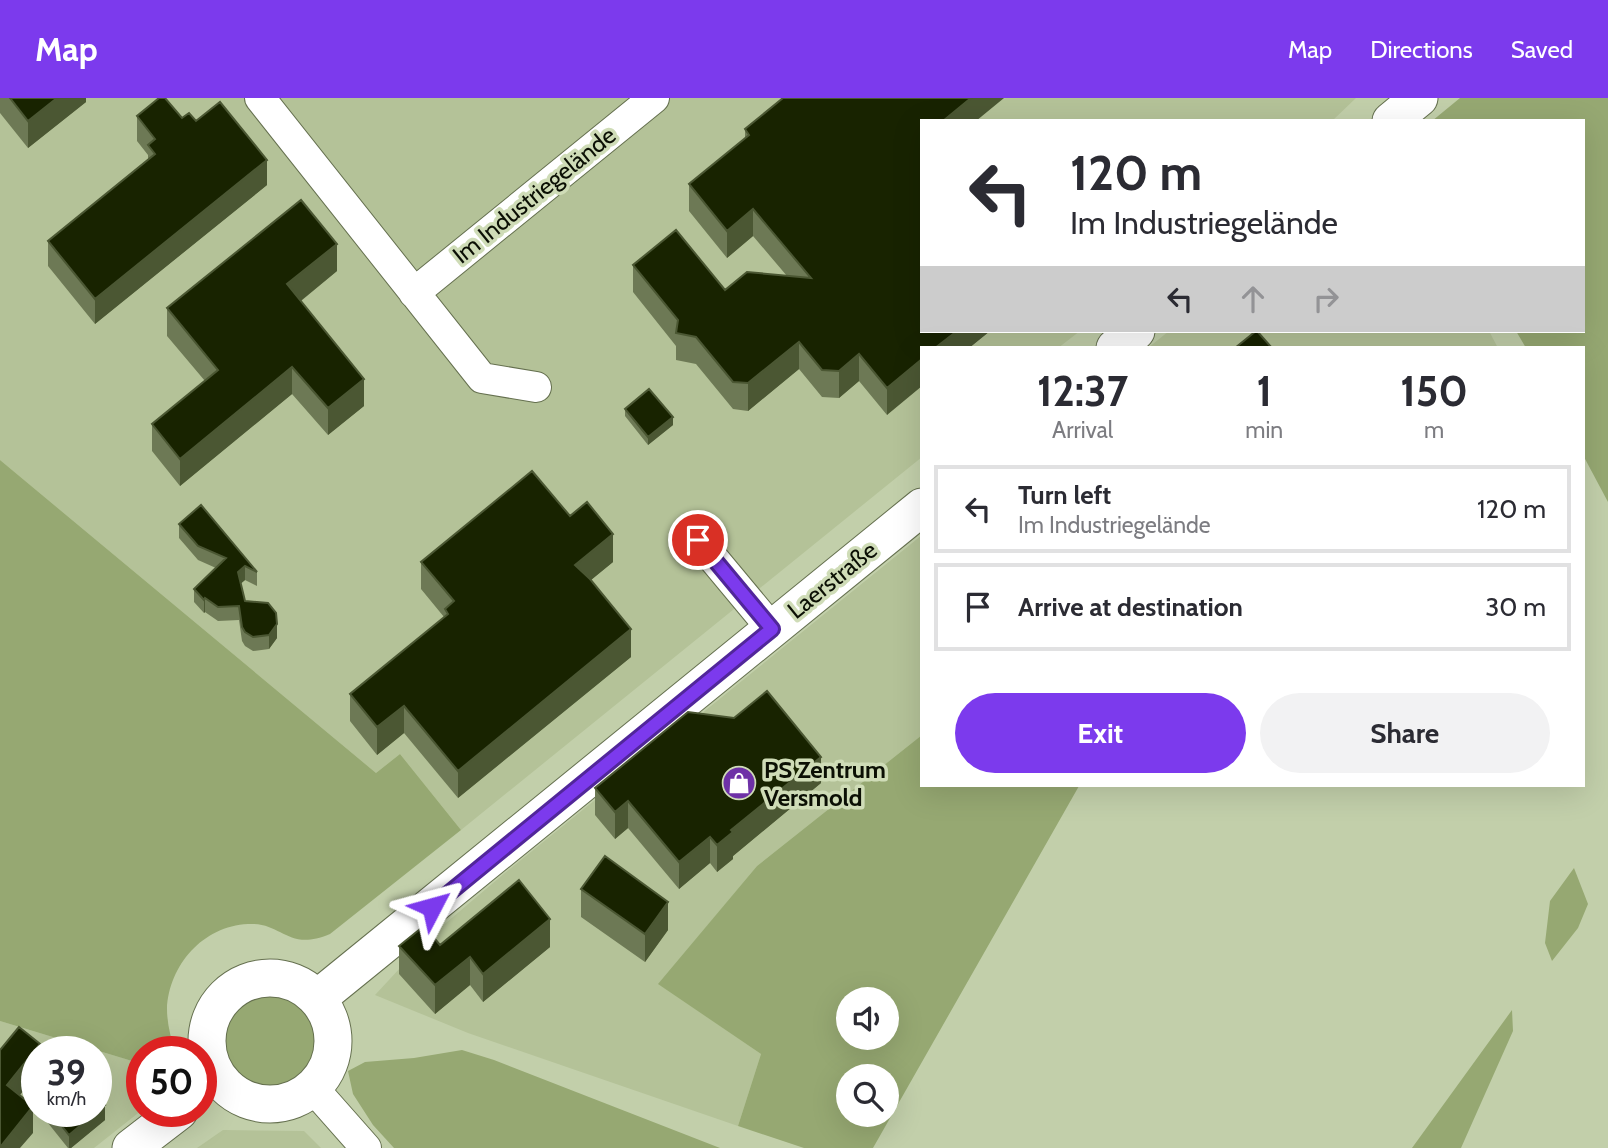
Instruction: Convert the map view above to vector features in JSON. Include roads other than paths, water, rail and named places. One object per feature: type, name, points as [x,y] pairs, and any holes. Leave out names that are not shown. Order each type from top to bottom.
[{"type":"main road","points":[[1393,119],[1419,98]]},
{"type":"main road","points":[[1117,346],[1134,333]]},
{"type":"main road","name":"Laerstraße","points":[[318,998],[920,509]]},
{"type":"main road","points":[[208,1036],[214,1012],[224,997],[238,986],[259,978],[280,978],[301,985],[318,998],[332,1027],[333,1054],[325,1074],[313,1088],[286,1101],[263,1104],[217,1089]]},
{"type":"main road","points":[[131,1148],[158,1127]]},
{"type":"street","points":[[260,98],[482,378],[536,387]]},
{"type":"street","name":"Im Industriegelände","points":[[414,293],[654,98]]},
{"type":"street","points":[[698,540],[772,629]]},
{"type":"street","points":[[313,1088],[366,1148]]},
{"type":"place","name":"PS Zentrum Versmold","points":[[739,783]]}]
